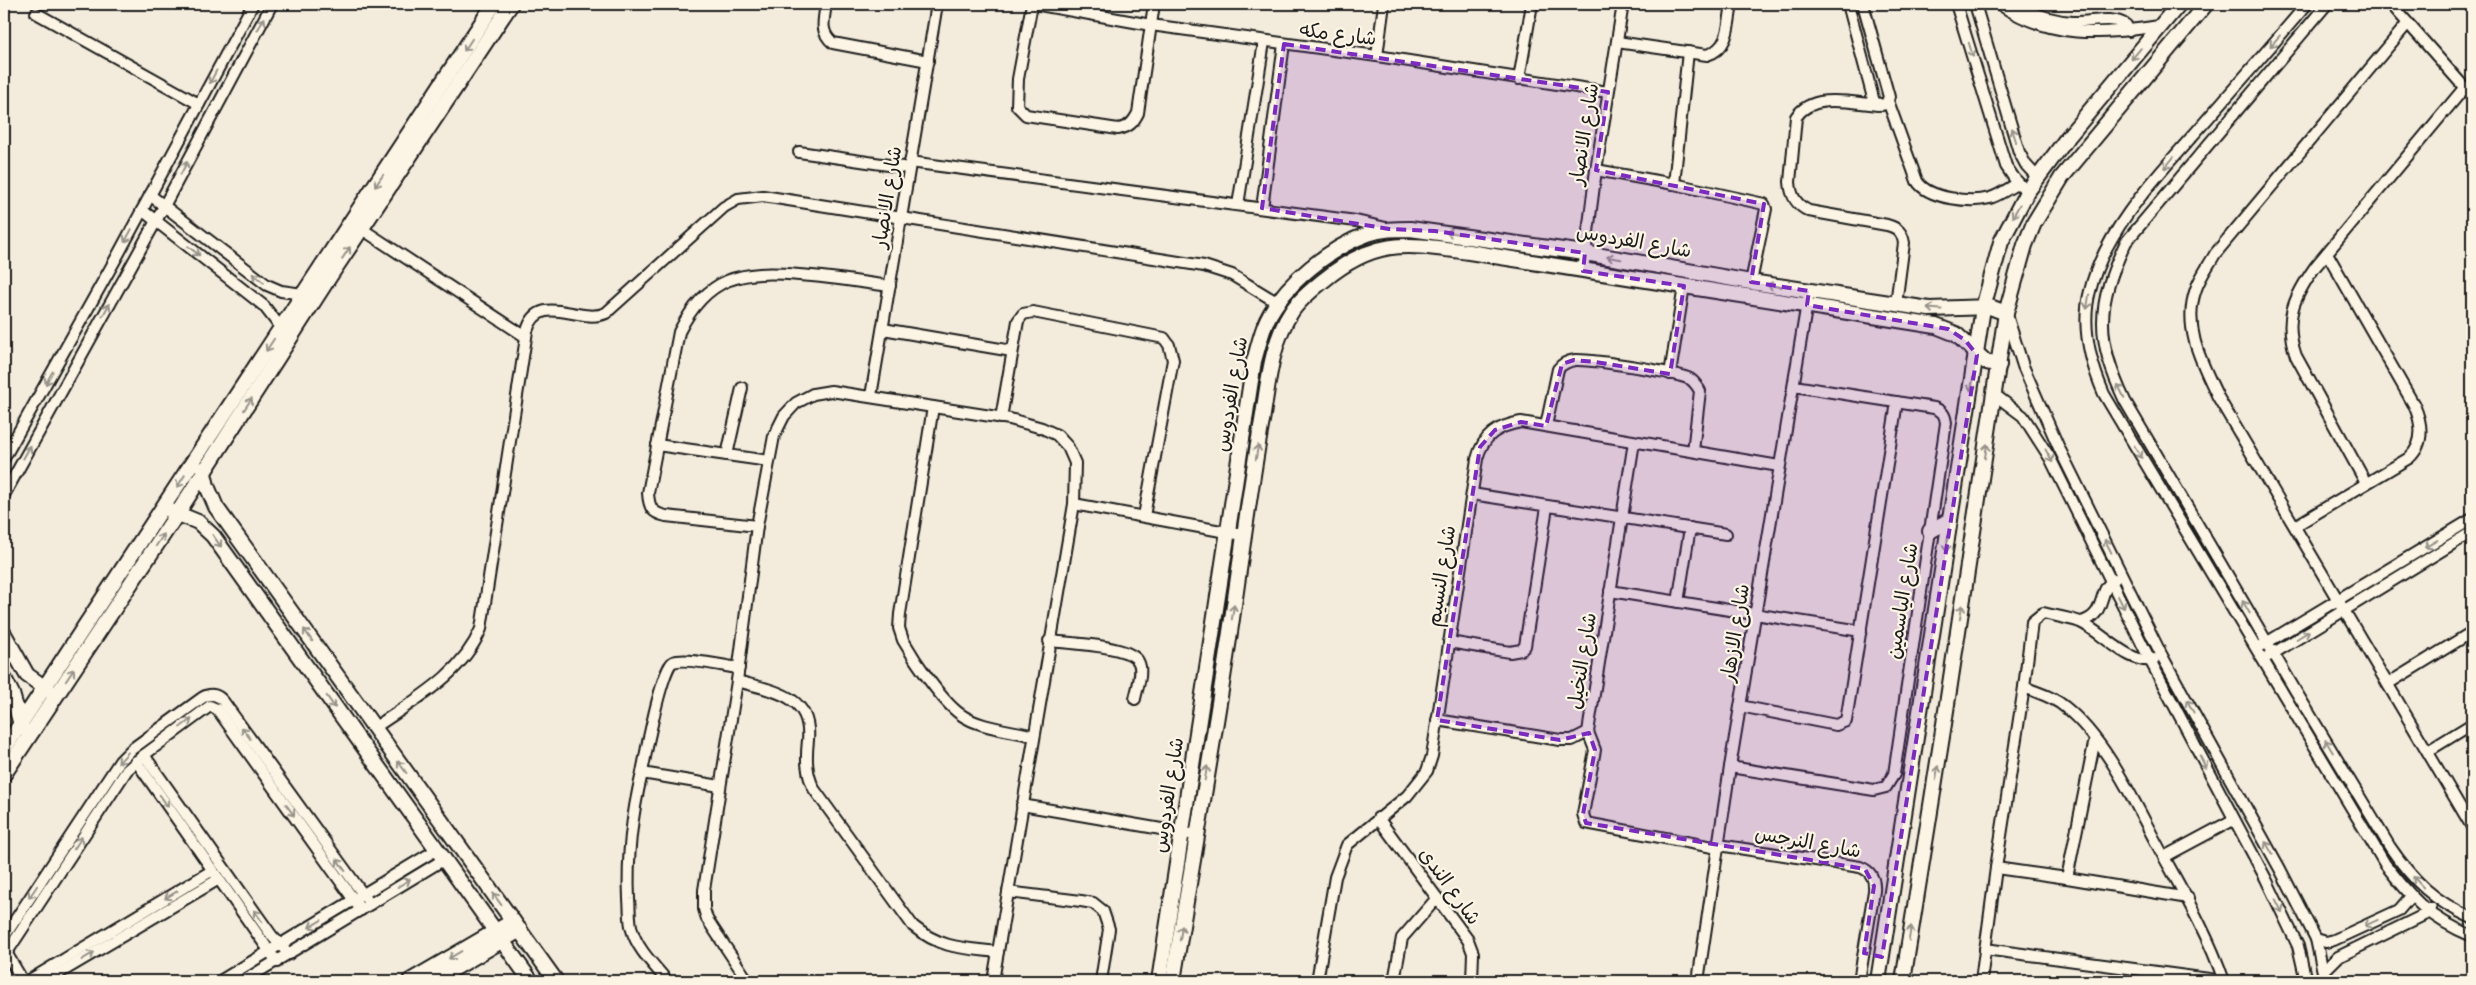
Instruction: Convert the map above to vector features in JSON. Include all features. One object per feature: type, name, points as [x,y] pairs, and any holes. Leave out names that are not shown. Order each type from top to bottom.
[{"type":"street","points":[[4,458],[142,210],[253,4]]},
{"type":"street","points":[[4,495],[156,221],[272,4]]},
{"type":"street","points":[[4,774],[178,514],[325,273],[494,4]]},
{"type":"street","points":[[4,749],[303,294],[325,273],[362,229],[511,4]]},
{"type":"street","points":[[826,4],[822,28],[826,36],[833,43],[928,61]]},
{"type":"street","name":"شارع الانصار","points":[[871,396],[937,4]]},
{"type":"street","points":[[1033,4],[1015,99],[1017,106],[1026,115],[1109,128],[1127,127],[1134,122],[1138,114],[1154,4]]},
{"type":"street","name":"شارع مكه","points":[[1033,4],[1151,25],[1264,42],[1378,56],[1520,80],[1608,92]]},
{"type":"street","points":[[1378,56],[1384,4]]},
{"type":"street","points":[[1520,80],[1532,4]]},
{"type":"street","name":"شارع الانصار","points":[[1583,271],[1596,170],[1623,4]]},
{"type":"street","points":[[1617,42],[1707,55],[1720,49],[1725,42],[1732,4]]},
{"type":"street","points":[[1848,4],[1873,98],[1883,103]]},
{"type":"street","points":[[1863,4],[1883,103],[1917,181],[1924,190],[1936,195],[1984,199],[2022,187],[2037,177],[2159,26],[2179,4]]},
{"type":"street","points":[[1956,4],[2006,166],[2022,187]]},
{"type":"street","points":[[1975,4],[2019,152],[2026,165],[2037,177]]},
{"type":"street","points":[[1998,4],[2022,18],[2057,29],[2093,34],[2159,26]]},
{"type":"street","points":[[2014,4],[2041,16],[2063,21],[2115,20],[2126,25],[2129,31]]},
{"type":"street","points":[[1903,981],[1995,395],[2006,313],[2025,245],[2038,216],[2062,177],[2206,4]]},
{"type":"street","points":[[2307,4],[2177,154],[2121,224],[2103,253],[2090,292],[2086,314],[2091,358],[2104,394],[2255,650],[2385,864],[2411,896],[2428,912],[2450,927],[2472,936]]},
{"type":"street","points":[[2326,4],[2126,242],[2111,274],[2104,297],[2103,337],[2115,380],[2273,654],[2390,847],[2404,867],[2436,900],[2472,918]]},
{"type":"street","points":[[2391,4],[2472,96]]},
{"type":"street","points":[[36,12],[199,104]]},
{"type":"street","points":[[2408,23],[2215,254],[2196,288],[2191,311],[2193,335],[2200,360],[2218,397],[2428,751],[2468,814],[2472,827]]},
{"type":"street","points":[[1238,205],[1264,42]]},
{"type":"street","points":[[1262,208],[1284,44]]},
{"type":"street","points":[[1674,184],[1688,52]]},
{"type":"street","points":[[2366,483],[2296,356],[2290,340],[2290,323],[2300,288],[2465,88]]},
{"type":"street","points":[[1883,103],[1820,101],[1802,108],[1796,117],[1790,182],[1791,192],[1801,207],[1809,211],[1896,227],[1902,234],[1904,243],[1896,304]]},
{"type":"street","points":[[799,152],[1262,208],[1356,221],[1389,229]]},
{"type":"street","points":[[1596,170],[1674,184],[1764,204],[1766,209],[1751,282]]},
{"type":"street","points":[[1878,981],[1983,308],[2001,242],[2022,187]]},
{"type":"street","points":[[150,195],[267,285],[281,291],[303,294]]},
{"type":"street","points":[[374,728],[446,677],[473,647],[481,629],[526,337],[532,320],[548,310],[560,310],[588,317],[606,313],[724,207],[738,198],[763,196],[1204,266],[1232,275],[1278,303]]},
{"type":"street","points":[[142,210],[264,306],[281,328]]},
{"type":"street","points":[[362,229],[526,337]]},
{"type":"street","name":"شارع الفردوس","points":[[1173,981],[1189,834],[1228,533],[1254,361],[1267,321],[1278,303],[1308,271],[1368,234],[1389,229],[1435,231],[1585,253],[1751,282],[1896,304],[1943,310],[1995,308],[2006,313]]},
{"type":"street","name":"شارع الفردوس","points":[[1159,981],[1234,606],[1243,535],[1267,390],[1279,338],[1293,309],[1327,278],[1366,253],[1395,246],[1422,246],[1469,252],[1948,329],[1965,340],[1976,355],[1986,362],[1999,365]]},
{"type":"street","points":[[2295,526],[2409,458],[2416,451],[2421,436],[2414,405],[2327,253]]},
{"type":"street","points":[[757,526],[666,516],[651,510],[648,493],[679,332],[687,316],[698,301],[712,289],[745,274],[763,272],[814,276],[890,286]]},
{"type":"street","points":[[1670,374],[1684,286]]},
{"type":"street","name":"شارع الازهار","points":[[1698,981],[1730,767],[1809,291]]},
{"type":"street","points":[[1001,418],[1018,321],[1023,314],[1032,312],[1164,338],[1170,345],[1173,360],[1144,516]]},
{"type":"street","points":[[2006,313],[2023,366],[2059,448],[2162,656],[2280,869],[2316,939],[2324,977]]},
{"type":"street","points":[[883,329],[1012,351]]},
{"type":"street","points":[[1546,426],[1558,369],[1562,364],[1574,360],[1588,361],[1670,374],[1689,379],[1700,391],[1693,451]]},
{"type":"street","name":"شارع الياسمين","points":[[1730,767],[1874,790],[1886,787],[1892,779],[1946,424],[1945,416],[1941,410],[1934,408],[1794,386]]},
{"type":"street","points":[[727,455],[742,388]]},
{"type":"street","points":[[748,981],[717,937],[704,910],[704,890],[739,668],[757,526],[774,436],[784,416],[796,403],[813,394],[831,391],[1001,418],[1042,428],[1057,435],[1068,448],[1075,463],[1074,504],[1049,641],[993,981]]},
{"type":"street","points":[[1995,395],[2023,416],[2038,438],[2150,660],[2233,820],[2266,879],[2298,946],[2306,981]]},
{"type":"street","points":[[1740,706],[1836,725],[1846,721],[1898,402]]},
{"type":"street","points":[[933,407],[899,628],[903,640],[949,703],[960,714],[973,721],[1034,736]]},
{"type":"street","name":"شارع النسيم","points":[[1317,981],[1330,899],[1340,859],[1347,845],[1407,796],[1427,771],[1432,756],[1478,453],[1487,437],[1506,425],[1521,422],[1779,466]]},
{"type":"street","name":"شارع النخيل","points":[[1437,720],[1560,740],[1572,740],[1588,732],[1634,442]]},
{"type":"street","points":[[657,445],[769,461]]},
{"type":"street","points":[[198,455],[216,507],[556,981]]},
{"type":"street","points":[[1472,494],[1726,534]]},
{"type":"street","points":[[1074,504],[1243,535]]},
{"type":"street","points":[[2173,511],[2186,504]]},
{"type":"street","points":[[1449,642],[1510,652],[1521,650],[1525,646],[1528,640],[1547,507]]},
{"type":"street","points":[[164,508],[198,522],[213,536],[531,981]]},
{"type":"street","points":[[2255,650],[2472,519]]},
{"type":"street","points":[[1930,531],[1950,520]]},
{"type":"street","points":[[1678,602],[1690,528]]},
{"type":"street","points":[[2262,661],[2472,532]]},
{"type":"street","points":[[2081,622],[2087,621],[2097,613],[2106,586],[2122,575]]},
{"type":"street","points":[[1610,591],[1861,632]]},
{"type":"street","points":[[1981,981],[1996,868],[2024,687],[2027,651],[2034,618],[2042,613],[2081,622],[2134,658],[2150,660],[2162,656]]},
{"type":"street","points":[[2389,683],[2472,632]]},
{"type":"street","points":[[4,634],[23,669],[43,688],[56,695]]},
{"type":"street","points":[[1049,641],[1121,650],[1132,656],[1138,661],[1141,670],[1135,699]]},
{"type":"street","points":[[667,981],[638,944],[632,930],[630,917],[628,884],[633,815],[651,721],[659,700],[666,668],[672,663],[682,661],[739,668]]},
{"type":"street","points":[[4,678],[12,694],[20,724],[31,734]]},
{"type":"street","points":[[737,680],[781,694],[801,706],[807,717],[807,767],[812,784],[913,926],[928,939],[943,945],[998,952]]},
{"type":"street","points":[[1986,948],[2224,981],[2210,942],[2188,898],[2130,794],[2095,739],[2065,706],[2024,687]]},
{"type":"street","points":[[4,937],[120,761],[132,748],[207,695],[217,696],[223,701],[365,907]]},
{"type":"street","points":[[207,695],[208,707]]},
{"type":"street","points":[[24,981],[5,953],[120,780],[140,758],[208,707],[217,709],[359,898]]},
{"type":"street","points":[[2428,751],[2472,724]]},
{"type":"street","points":[[1588,732],[1595,750],[1583,814],[1586,823],[1718,846]]},
{"type":"street","points":[[2066,878],[2095,739]]},
{"type":"street","points":[[1897,747],[1915,749]]},
{"type":"street","points":[[140,758],[216,874],[277,962]]},
{"type":"street","points":[[140,758],[272,936],[289,954]]},
{"type":"street","points":[[642,773],[720,786]]},
{"type":"street","points":[[2226,806],[2240,798]]},
{"type":"street","points":[[1022,805],[1189,834]]},
{"type":"street","name":"شارع الندى","points":[[1378,818],[1468,940],[1473,953],[1472,981]]},
{"type":"street","points":[[2164,858],[2233,820]]},
{"type":"street","name":"شارع النرجس","points":[[1718,846],[1865,869],[1874,878],[1874,886],[1859,981]]},
{"type":"street","points":[[220,981],[359,898],[440,855]]},
{"type":"street","points":[[243,981],[365,907],[440,855]]},
{"type":"street","points":[[1996,868],[2188,898]]},
{"type":"street","points":[[28,981],[216,874]]},
{"type":"street","points":[[46,981],[216,874]]},
{"type":"street","points":[[1008,892],[1094,903],[1103,911],[1109,929],[1101,981]]},
{"type":"street","points":[[2316,939],[2326,942],[2334,940],[2399,910],[2411,896]]},
{"type":"street","points":[[1394,981],[1402,938],[1437,898]]},
{"type":"street","points":[[2324,977],[2338,957],[2428,912],[2436,900]]},
{"type":"street","points":[[410,981],[516,926]]},
{"type":"street","points":[[433,981],[498,936]]},
{"type":"street","points":[[1864,953],[1882,957]]},
{"type":"street","points":[[4,973],[9,981]]},
{"type":"highlighted area","points":[[1284,44],[1608,92],[1596,170],[1764,204],[1751,282],[1809,291],[1807,305],[1948,329],[1965,340],[1977,355],[1882,957],[1864,953],[1874,886],[1865,869],[1586,823],[1583,814],[1595,750],[1589,733],[1560,740],[1437,720],[1477,459],[1480,447],[1495,430],[1521,422],[1546,426],[1562,364],[1574,360],[1670,374],[1684,286],[1583,271],[1585,253],[1435,231],[1389,229],[1262,208]]}]
